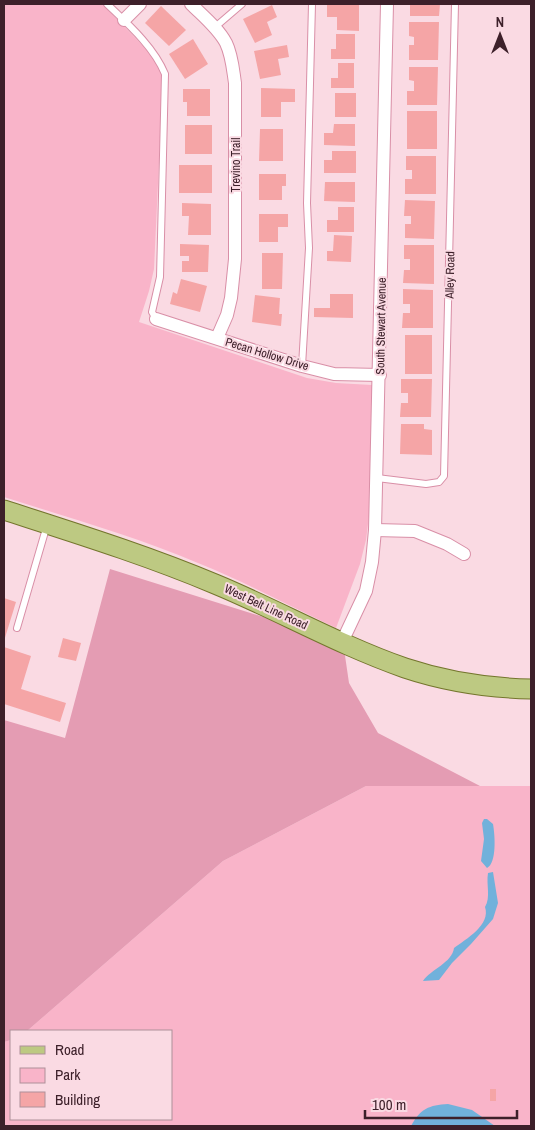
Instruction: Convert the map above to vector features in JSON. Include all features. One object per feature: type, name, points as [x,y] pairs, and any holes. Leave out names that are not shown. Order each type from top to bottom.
[{"type":"main road","name":"West Belt Line Road","points":[[4,510],[156,560],[199,577],[342,642],[406,668],[448,679],[500,688],[531,689]]},
{"type":"street","points":[[124,20],[140,4]]},
{"type":"street","name":"Trevino Trail","points":[[191,4],[214,28],[226,44],[232,62],[235,83],[235,259],[231,298],[227,314],[217,338]]},
{"type":"street","name":"South Stewart Avenue","points":[[342,642],[366,591],[372,562],[375,530],[387,4]]},
{"type":"street","name":"Pecan Hollow Drive","points":[[156,319],[302,366],[334,374],[380,375]]},
{"type":"street","points":[[375,530],[415,531],[431,536],[464,554]]},
{"type":"lane","points":[[107,4],[124,20],[159,60],[165,74],[160,277],[152,312],[156,319]]},
{"type":"lane","points":[[214,28],[242,4]]},
{"type":"lane","points":[[302,366],[309,248],[307,203],[312,4]]},
{"type":"lane","name":"Alley Road","points":[[377,478],[426,484],[439,482],[444,476],[455,4]]},
{"type":"lane","points":[[17,628],[48,524]]},
{"type":"green space","points":[[4,4],[102,4],[157,60],[163,76],[154,269],[139,322],[307,378],[336,383],[372,385],[370,508],[366,540],[360,564],[336,628],[233,578],[174,553],[4,497]]},
{"type":"green space","points":[[366,786],[531,786],[531,1126],[4,1126],[4,1042],[10,1040],[10,1120],[172,1120],[172,1030],[28,1030],[223,861]]},
{"type":"shaded area","points":[[110,569],[343,642],[349,683],[378,733],[480,786],[366,786],[223,861],[28,1030],[10,1030],[10,1040],[4,1042],[4,720],[65,738]]},
{"type":"water","points":[[484,819],[493,824],[494,835],[494,855],[487,868],[481,861],[484,839],[482,823]]},
{"type":"water","points":[[493,872],[498,903],[493,919],[452,963],[439,980],[423,981],[449,958],[454,948],[481,926],[486,914],[485,907],[488,899],[488,873]]},
{"type":"water","points":[[448,1104],[472,1110],[495,1126],[411,1126],[426,1109],[435,1105]]},
{"type":"building","points":[[327,4],[359,5],[359,31],[337,30],[337,17],[327,17]]},
{"type":"building","points":[[410,4],[440,4],[439,16],[410,16]]},
{"type":"building","points":[[272,5],[277,17],[267,22],[272,35],[255,43],[243,19]]},
{"type":"building","points":[[161,6],[186,30],[169,46],[145,23]]},
{"type":"building","points":[[409,22],[439,22],[438,60],[409,60],[409,45],[414,45],[414,37],[409,36]]},
{"type":"building","points":[[336,34],[355,34],[355,59],[331,59],[331,49],[336,49]]},
{"type":"building","points":[[193,39],[208,64],[185,79],[169,54]]},
{"type":"building","points":[[287,45],[289,57],[278,59],[281,75],[260,79],[254,51]]},
{"type":"building","points":[[338,63],[354,63],[354,88],[331,88],[331,78],[338,78]]},
{"type":"building","points":[[409,67],[438,67],[437,105],[407,105],[407,91],[414,91],[414,81],[409,80]]},
{"type":"building","points":[[261,88],[295,89],[295,102],[281,102],[281,117],[261,117]]},
{"type":"building","points":[[183,89],[210,89],[210,116],[187,116],[187,102],[183,102]]},
{"type":"building","points":[[335,93],[356,93],[356,117],[335,117]]},
{"type":"building","points":[[407,111],[437,111],[437,149],[407,149]]},
{"type":"building","points":[[334,124],[355,124],[355,146],[324,145],[324,133],[333,133]]},
{"type":"building","points":[[185,125],[212,125],[212,154],[185,154]]},
{"type":"building","points":[[260,129],[283,129],[283,161],[259,161]]},
{"type":"building","points":[[332,151],[356,151],[356,173],[324,173],[324,160],[332,160]]},
{"type":"building","points":[[406,156],[436,156],[436,194],[405,194],[405,179],[412,179],[412,170],[406,170]]},
{"type":"building","points":[[179,165],[212,165],[212,193],[179,193]]},
{"type":"building","points":[[259,174],[286,174],[286,186],[282,186],[282,200],[259,200]]},
{"type":"building","points":[[325,182],[355,182],[355,202],[324,201]]},
{"type":"building","points":[[405,200],[435,201],[434,239],[405,238],[405,224],[411,224],[411,216],[404,216]]},
{"type":"building","points":[[182,203],[211,204],[211,235],[188,235],[189,216],[182,216]]},
{"type":"building","points":[[338,207],[354,207],[354,232],[327,232],[327,220],[338,220]]},
{"type":"building","points":[[259,214],[288,214],[288,227],[278,227],[278,242],[259,242]]},
{"type":"building","points":[[334,235],[352,236],[351,262],[327,261],[327,251],[333,251]]},
{"type":"building","points":[[180,244],[209,245],[208,272],[182,272],[182,261],[189,261],[189,256],[180,256]]},
{"type":"building","points":[[404,245],[434,245],[434,284],[403,283],[404,270],[410,270],[410,259],[404,259]]},
{"type":"building","points":[[262,253],[283,253],[282,289],[262,289]]},
{"type":"building","points":[[181,279],[207,286],[200,312],[170,304],[173,292],[177,294]]},
{"type":"building","points":[[403,289],[433,290],[433,328],[402,328],[403,313],[410,313],[410,304],[403,304]]},
{"type":"building","points":[[330,294],[353,294],[353,318],[314,317],[314,308],[330,308]]},
{"type":"building","points":[[255,295],[280,298],[279,314],[282,314],[281,326],[252,322]]},
{"type":"building","points":[[405,335],[432,335],[432,374],[405,374]]},
{"type":"building","points":[[401,379],[432,379],[431,417],[400,417],[401,403],[408,403],[408,393],[401,393]]},
{"type":"building","points":[[401,424],[424,424],[424,429],[432,430],[432,455],[400,454]]},
{"type":"building","points":[[4,598],[16,602],[4,641]]},
{"type":"building","points":[[63,638],[81,643],[76,661],[58,657]]},
{"type":"building","points":[[4,647],[31,656],[21,689],[66,703],[60,722],[4,704]]},
{"type":"building","points":[[490,1089],[496,1089],[496,1101],[490,1101]]}]
